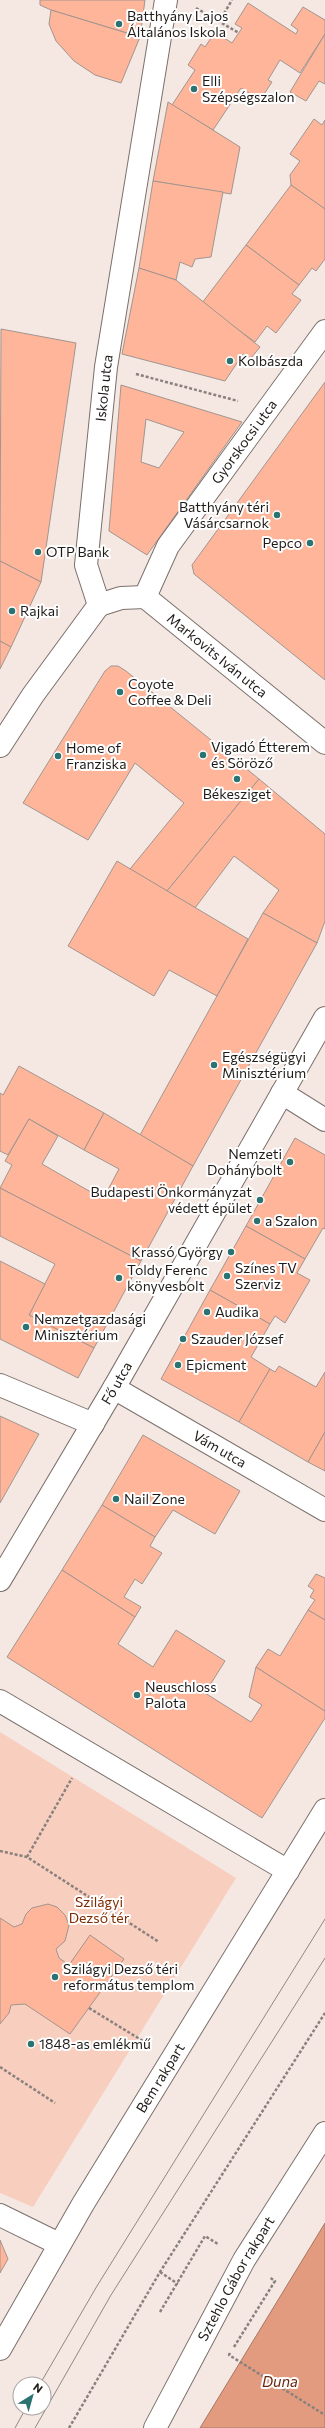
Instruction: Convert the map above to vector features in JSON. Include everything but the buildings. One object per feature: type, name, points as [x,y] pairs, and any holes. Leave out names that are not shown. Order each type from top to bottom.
[{"type":"street","name":"Iskola utca","points":[[99,605],[86,565],[106,367],[166,0]]},
{"type":"street","name":"Gyorskocsi utca","points":[[145,598],[168,546],[325,331]]},
{"type":"street","points":[[0,746],[33,695],[99,605],[121,598],[145,598]]},
{"type":"street","name":"Markovits Iván utca","points":[[145,598],[325,743]]},
{"type":"street","name":"Fő utca","points":[[0,1580],[114,1388],[325,1018]]},
{"type":"street","points":[[282,1093],[325,1120]]},
{"type":"street","points":[[0,1385],[93,1424]]},
{"type":"street","name":"Vám utca","points":[[114,1388],[325,1510]]},
{"type":"street","points":[[0,1702],[288,1871]]},
{"type":"street","name":"Bem rakpart","points":[[0,2350],[59,2244],[325,1810]]},
{"type":"street","name":"Sztehlo Gábor rakpart","points":[[155,2428],[244,2260],[325,2133]]},
{"type":"street","points":[[0,2215],[59,2244]]},
{"type":"path","points":[[219,22],[232,0]]},
{"type":"path","points":[[194,7],[239,33]]},
{"type":"path","points":[[106,367],[240,401]]},
{"type":"path","points":[[27,1857],[87,1752]]},
{"type":"path","points":[[0,1851],[27,1857],[159,1942]]},
{"type":"path","points":[[89,2008],[143,2041]]},
{"type":"path","points":[[69,2428],[160,2272],[325,2013]]},
{"type":"path","points":[[0,2068],[55,2103]]},
{"type":"path","points":[[160,2312],[178,2284],[205,2236],[224,2248]]},
{"type":"path","points":[[160,2272],[178,2284]]},
{"type":"path","points":[[275,2281],[229,2355],[325,2415]]},
{"type":"green space","name":"Szilágyi Dezső tér","points":[[0,1732],[236,1878],[33,2207],[0,2193]]},
{"type":"water","name":"Duna","points":[[325,2223],[325,2428],[200,2428]]},
{"type":"tram line","points":[[45,2376],[97,2286],[325,1919]]},
{"type":"tram line","points":[[35,2428],[111,2295],[325,1958]]},
{"type":"tram line","points":[[15,2428],[22,2416]]},
{"type":"place","name":"Batthyány Lajos Általános Iskola","points":[[119,24]]},
{"type":"place","name":"Elli Szépségszalon","points":[[194,89]]},
{"type":"place","name":"Kolbászda","points":[[230,361]]},
{"type":"place","name":"Batthyány téri Vásárcsarnok","points":[[277,515]]},
{"type":"place","name":"Pepco","points":[[310,543]]},
{"type":"place","name":"OTP Bank","points":[[38,552]]},
{"type":"place","name":"Rajkai","points":[[12,611]]},
{"type":"place","name":"Coyote Coffee & Deli","points":[[120,692]]},
{"type":"place","name":"Vigadó Étterem és Söröző","points":[[203,755]]},
{"type":"place","name":"Home of Franziska","points":[[58,756]]},
{"type":"place","name":"Békesziget","points":[[237,779]]},
{"type":"place","name":"Egészségügyi Minisztérium","points":[[214,1065]]},
{"type":"place","name":"Nemzeti Dohánybolt","points":[[290,1162]]},
{"type":"place","name":"Budapesti Önkormányzat védett épület","points":[[260,1200]]},
{"type":"place","name":"a Szalon","points":[[257,1221]]},
{"type":"place","name":"Krassó György","points":[[231,1252]]},
{"type":"place","name":"Színes TV Szerviz","points":[[227,1276]]},
{"type":"place","name":"Toldy Ferenc könyvesbolt","points":[[119,1278]]},
{"type":"place","name":"Audika","points":[[207,1312]]},
{"type":"place","name":"Nemzetgazdasági Minisztérium","points":[[26,1327]]},
{"type":"place","name":"Szauder József","points":[[183,1339]]},
{"type":"place","name":"Epicment","points":[[178,1365]]},
{"type":"place","name":"Nail Zone","points":[[116,1499]]},
{"type":"place","name":"Neuschloss Palota","points":[[137,1695]]},
{"type":"place","name":"Szilágyi Dezső téri református templom","points":[[55,1977]]},
{"type":"place","name":"1848-as emlékmű","points":[[31,2044]]}]
